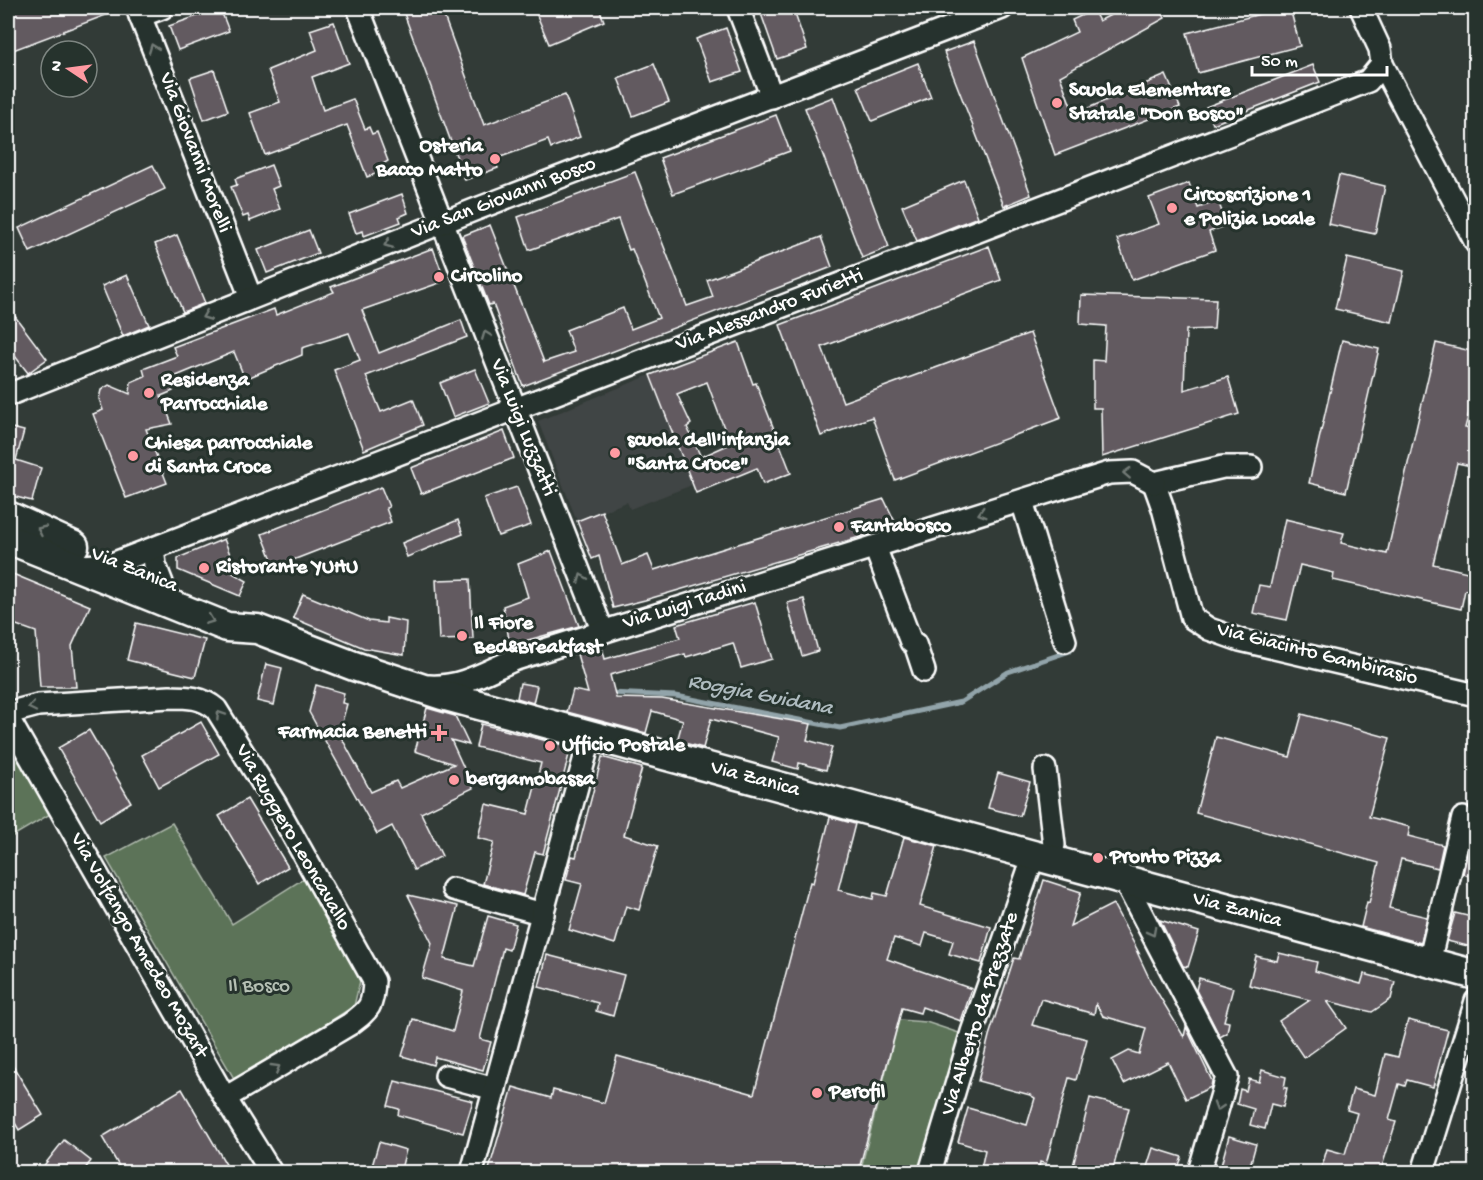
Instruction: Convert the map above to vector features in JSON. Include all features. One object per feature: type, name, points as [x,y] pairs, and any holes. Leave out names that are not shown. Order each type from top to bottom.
[{"type":"main road","name":"Via Zanica","points":[[8,516],[134,573],[227,627],[257,630],[354,666],[442,695],[1476,975]]},
{"type":"main road","name":"Via Zanica","points":[[8,539],[78,566],[134,573]]},
{"type":"street","points":[[138,12],[162,8]]},
{"type":"street","name":"Via Luigi Luzzatti","points":[[358,8],[603,632]]},
{"type":"street","points":[[738,8],[772,97]]},
{"type":"street","name":"Via San Giovanni Bosco","points":[[9,390],[1002,8]]},
{"type":"street","points":[[1361,8],[1380,49],[1382,64],[1476,243]]},
{"type":"street","name":"Via Giovanni Morelli","points":[[138,12],[251,298]]},
{"type":"street","name":"Via Alessandro Furietti","points":[[134,573],[153,549],[1358,85],[1368,81],[1382,64]]},
{"type":"street","points":[[1154,483],[1223,467],[1251,467]]},
{"type":"street","name":"Via Luigi Tadini","points":[[413,685],[452,686],[496,667],[603,632],[1109,473],[1133,472],[1154,483]]},
{"type":"street","name":"Via Giacinto Gambirasio","points":[[1154,483],[1163,508],[1192,618],[1209,629],[1240,640],[1476,695]]},
{"type":"street","points":[[1022,501],[1065,641]]},
{"type":"street","points":[[875,547],[924,671]]},
{"type":"street","points":[[134,573],[155,565],[153,549]]},
{"type":"street","points":[[496,667],[486,689],[493,704],[502,711]]},
{"type":"street","name":"Via Ruggero Leoncavallo","points":[[8,713],[49,705],[170,697],[206,700],[216,709],[276,804],[374,981],[374,1000],[367,1011],[350,1024],[225,1098]]},
{"type":"street","name":"Via Volfango Amedeo Mozart","points":[[8,718],[225,1098],[271,1173]]},
{"type":"street","points":[[472,1173],[591,735]]},
{"type":"street","points":[[1041,857],[1054,845],[1045,769]]},
{"type":"street","points":[[1426,962],[1431,954],[1463,818]]},
{"type":"street","name":"Via Alberto da Prezzate","points":[[930,1173],[972,1032],[1041,857]]},
{"type":"street","points":[[1125,880],[1227,1077],[1198,1173]]},
{"type":"street","points":[[453,889],[543,914]]},
{"type":"street","points":[[1423,1173],[1476,1001]]},
{"type":"street","points":[[446,1076],[495,1089]]},
{"type":"shaded area","name":"scuola dell'infanzia \"Santa Croce\"","points":[[650,375],[692,485],[630,509],[627,502],[577,521],[538,421]]},
{"type":"green space","points":[[8,736],[52,813],[8,839]]},
{"type":"green space","name":"Il Bosco","points":[[172,823],[232,924],[306,877],[360,981],[354,1006],[236,1082],[106,858]]},
{"type":"green space","points":[[899,1020],[926,1022],[965,1035],[927,1172],[860,1172]]},
{"type":"building","points":[[8,8],[122,8],[39,39],[8,52]]},
{"type":"building","points":[[220,8],[229,31],[178,50],[169,26]]},
{"type":"building","points":[[402,8],[441,8],[484,125],[565,95],[580,137],[551,148],[548,140],[495,159],[498,168],[465,180]]},
{"type":"building","points":[[550,8],[599,8],[604,21],[549,44],[536,13]]},
{"type":"building","points":[[759,8],[793,8],[807,49],[777,59]]},
{"type":"building","points":[[1124,8],[1160,8],[1165,18],[1060,76],[1074,114],[1166,75],[1180,107],[1055,155],[1022,58],[1077,32],[1072,20],[1093,10],[1099,21]]},
{"type":"building","points":[[1290,8],[1300,46],[1198,73],[1187,33]]},
{"type":"building","points":[[334,22],[349,63],[312,77],[323,110],[353,99],[365,129],[369,127],[372,134],[377,132],[388,161],[383,164],[385,170],[367,177],[347,125],[265,155],[250,113],[280,102],[268,70],[317,50],[310,30]]},
{"type":"building","points":[[726,28],[742,72],[712,82],[696,39]]},
{"type":"building","points":[[974,41],[1031,195],[1004,206],[944,52]]},
{"type":"building","points":[[918,63],[931,97],[872,121],[858,87]]},
{"type":"building","points":[[654,64],[669,102],[633,116],[618,78]]},
{"type":"building","points":[[1313,65],[1320,82],[1213,124],[1206,107]]},
{"type":"building","points":[[214,70],[228,111],[204,120],[190,78]]},
{"type":"building","points":[[833,97],[889,247],[862,258],[805,108]]},
{"type":"building","points":[[776,115],[790,151],[673,194],[660,158]]},
{"type":"building","points":[[153,165],[165,189],[30,252],[19,228]]},
{"type":"building","points":[[271,165],[279,186],[272,189],[280,209],[250,221],[248,215],[243,217],[231,187],[237,185],[235,179]]},
{"type":"building","points":[[635,172],[687,306],[713,297],[707,280],[821,237],[832,267],[523,386],[493,304],[489,305],[462,236],[490,225],[544,362],[574,352],[566,330],[623,308],[631,329],[659,318],[632,249],[629,250],[618,219],[529,250],[518,217]]},
{"type":"building","points":[[1339,175],[1385,186],[1375,234],[1328,224]]},
{"type":"building","points":[[964,180],[978,217],[917,241],[902,206]]},
{"type":"building","points":[[1189,183],[1198,208],[1218,201],[1227,225],[1209,232],[1215,250],[1132,280],[1117,239],[1159,224],[1149,198]]},
{"type":"building","points":[[402,194],[408,213],[399,217],[401,222],[364,236],[363,231],[356,233],[349,214]]},
{"type":"building","points":[[309,230],[318,253],[267,273],[258,250]]},
{"type":"building","points":[[177,235],[205,303],[183,312],[155,244]]},
{"type":"building","points":[[989,246],[1001,280],[822,347],[843,402],[1030,333],[1061,418],[895,480],[872,417],[821,436],[780,325]]},
{"type":"building","points":[[433,248],[445,281],[362,310],[379,353],[461,320],[467,337],[366,376],[381,412],[413,399],[423,425],[364,450],[334,370],[360,360],[349,333],[302,348],[302,355],[245,379],[234,352],[169,379],[173,391],[161,396],[172,424],[146,429],[167,483],[126,498],[93,414],[103,410],[99,399],[101,390],[109,385],[130,394],[131,382],[145,376],[143,369],[177,356],[173,347],[274,309],[276,315],[334,292],[331,287]]},
{"type":"building","points":[[1347,258],[1404,271],[1392,322],[1335,309]]},
{"type":"building","points":[[127,275],[149,325],[123,336],[102,286]]},
{"type":"building","points":[[1081,295],[1216,299],[1214,329],[1186,330],[1184,390],[1228,377],[1239,414],[1102,457],[1101,408],[1093,408],[1093,360],[1104,361],[1106,326],[1080,324]]},
{"type":"building","points":[[8,307],[47,359],[28,373],[8,347]]},
{"type":"building","points":[[1342,340],[1379,349],[1346,492],[1309,483]]},
{"type":"building","points":[[738,342],[753,384],[756,383],[791,473],[763,484],[757,468],[696,493],[650,375]],"holes":[[[707,382],[730,444],[701,457],[687,427],[691,424],[677,394]]]},
{"type":"building","points":[[1436,343],[1476,352],[1476,397],[1473,397],[1465,428],[1476,430],[1476,467],[1457,463],[1433,564],[1476,574],[1476,592],[1465,590],[1461,609],[1333,580],[1334,573],[1300,565],[1287,620],[1253,613],[1259,585],[1270,587],[1285,519],[1344,533],[1341,543],[1387,554]]},
{"type":"building","points":[[475,369],[489,403],[453,417],[440,383]]},
{"type":"building","points":[[8,427],[24,431],[16,460],[41,468],[32,501],[8,495]]},
{"type":"building","points":[[504,431],[514,458],[421,494],[411,468]]},
{"type":"building","points":[[381,487],[389,507],[386,508],[391,522],[275,567],[262,534]]},
{"type":"building","points":[[517,487],[531,525],[498,536],[484,498]]},
{"type":"building","points":[[884,499],[897,526],[613,608],[599,556],[592,559],[577,521],[602,511],[622,565],[648,555],[654,570]]},
{"type":"building","points":[[458,520],[463,534],[407,557],[402,543]]},
{"type":"building","name":"Ristorante YUHU","points":[[224,539],[231,557],[231,572],[247,581],[240,596],[178,570],[178,558]]},
{"type":"building","points":[[551,551],[579,626],[510,645],[503,606],[528,597],[518,564]]},
{"type":"building","points":[[8,572],[90,606],[72,646],[76,687],[40,687],[36,632],[8,622]]},
{"type":"building","points":[[470,579],[473,639],[439,640],[436,580]]},
{"type":"building","points":[[303,594],[369,621],[386,623],[386,618],[406,622],[404,655],[364,648],[293,618]]},
{"type":"building","points":[[804,599],[818,651],[802,656],[787,603]]},
{"type":"building","points":[[755,602],[772,659],[741,668],[733,643],[686,657],[685,654],[610,675],[616,698],[662,699],[811,724],[807,740],[832,747],[826,770],[799,763],[798,769],[772,762],[779,737],[711,719],[703,748],[677,741],[683,720],[652,711],[646,733],[567,712],[573,690],[588,693],[577,654],[602,647],[605,659],[680,638],[676,625]]},
{"type":"building","points":[[136,623],[205,640],[195,677],[127,660]]},
{"type":"building","points":[[266,664],[282,668],[274,705],[257,701]]},
{"type":"building","points":[[520,683],[537,686],[533,703],[517,698]]},
{"type":"building","points":[[316,685],[344,693],[342,703],[347,704],[339,733],[371,792],[396,781],[400,788],[454,764],[415,751],[427,708],[455,716],[469,745],[451,740],[473,788],[421,813],[442,856],[414,870],[392,826],[377,834],[309,712]]},
{"type":"building","points":[[1302,714],[1390,738],[1369,817],[1410,827],[1408,836],[1443,845],[1438,868],[1401,859],[1389,908],[1427,917],[1421,943],[1361,927],[1379,863],[1196,813],[1216,737],[1290,757]]},
{"type":"building","points":[[201,722],[219,754],[159,787],[142,755]]},
{"type":"building","points":[[481,724],[571,747],[543,854],[535,852],[523,895],[483,884],[494,842],[478,838],[486,804],[528,814],[541,763],[476,747]]},
{"type":"building","points":[[89,730],[131,802],[100,821],[58,748]]},
{"type":"building","points":[[602,757],[642,768],[624,835],[658,846],[639,910],[626,906],[615,944],[569,930],[582,884],[566,880],[572,856],[576,857]]},
{"type":"building","points":[[998,773],[1030,782],[1020,816],[988,808]]},
{"type":"building","points":[[247,799],[288,867],[259,884],[219,816]]},
{"type":"building","points":[[830,817],[855,824],[838,890],[873,899],[874,893],[887,896],[904,837],[937,846],[920,906],[991,927],[981,963],[949,954],[953,941],[926,933],[922,946],[894,938],[887,959],[972,989],[961,1021],[922,1007],[920,1013],[902,1008],[858,1173],[488,1173],[513,1087],[551,1098],[553,1090],[604,1103],[617,1056],[754,1094],[810,882],[813,883]]},
{"type":"building","points":[[1468,851],[1476,853],[1476,878],[1463,874]]},
{"type":"building","points":[[1044,880],[1081,892],[1070,926],[1113,904],[1139,953],[1137,952],[1151,982],[1184,1037],[1186,1027],[1212,1081],[1211,1087],[1186,1099],[1168,1062],[1124,1084],[1112,1060],[1129,1051],[1139,1054],[1146,1028],[1103,1016],[1096,1004],[1094,1014],[1041,999],[1032,1025],[1087,1039],[1076,1080],[1069,1078],[1046,1164],[1040,1162],[1038,1173],[980,1173],[985,1150],[958,1142],[968,1108],[1027,1125],[1035,1098],[978,1081],[989,1036],[1014,958],[1019,959]]},
{"type":"building","points":[[408,895],[458,906],[444,959],[474,966],[488,916],[516,924],[509,950],[503,948],[480,1039],[491,1042],[483,1070],[435,1057],[433,1065],[402,1056],[413,1019],[453,1031],[463,991],[422,978],[432,943]]},
{"type":"building","points":[[1455,913],[1476,918],[1476,948],[1447,941]]},
{"type":"building","points":[[1160,920],[1199,932],[1188,967],[1183,966]]},
{"type":"building","points":[[1279,953],[1317,962],[1315,971],[1361,984],[1364,974],[1395,982],[1391,999],[1372,1012],[1327,1001],[1346,1028],[1304,1058],[1279,1021],[1310,1000],[1249,985],[1256,956],[1277,961]]},
{"type":"building","points":[[547,955],[624,975],[613,1016],[596,1011],[598,1003],[539,987]]},
{"type":"building","points":[[1199,978],[1233,988],[1224,1021],[1229,1022],[1227,1033],[1220,1037],[1196,990]]},
{"type":"building","points":[[1408,1020],[1448,1030],[1433,1087],[1407,1080],[1405,1086],[1399,1084],[1389,1120],[1396,1122],[1380,1173],[1320,1173],[1327,1149],[1345,1154],[1357,1113],[1347,1110],[1353,1089],[1375,1095],[1385,1054],[1398,1057]]},
{"type":"building","points":[[8,1058],[43,1115],[19,1130],[8,1111]]},
{"type":"building","points":[[1262,1070],[1286,1077],[1284,1088],[1287,1088],[1283,1107],[1271,1104],[1265,1129],[1250,1125],[1254,1109],[1237,1104],[1240,1089],[1246,1091],[1249,1079],[1259,1082]]},
{"type":"building","points":[[395,1081],[473,1101],[463,1133],[398,1115],[399,1109],[388,1106]]},
{"type":"building","points":[[182,1089],[231,1173],[123,1173],[102,1137]]},
{"type":"building","points":[[1090,1098],[1129,1108],[1112,1173],[1098,1173],[1073,1166]]},
{"type":"building","points":[[1229,1136],[1256,1144],[1248,1173],[1219,1173]]},
{"type":"building","points":[[64,1140],[91,1161],[82,1173],[38,1173]]},
{"type":"building","points":[[379,1142],[406,1150],[400,1173],[372,1166]]},
{"type":"building","points":[[1153,1148],[1182,1157],[1176,1173],[1145,1173]]},
{"type":"waterway","name":"Roggia Guidana","points":[[610,693],[676,696],[840,728],[961,702],[1008,672],[1070,651]]},
{"type":"place","name":"Scuola Elementare Statale \"Don Bosco\"","points":[[1057,103]]},
{"type":"place","name":"Osteria Bacco Matto","points":[[495,159]]},
{"type":"place","name":"Circoscrizione 1 e Polizia Locale","points":[[1172,208]]},
{"type":"place","name":"Circolino","points":[[439,277]]},
{"type":"place","name":"Residenza Parrocchiale","points":[[149,393]]},
{"type":"place","name":"scuola dell'infanzia \"Santa Croce\"","points":[[615,453]]},
{"type":"place","name":"Chiesa parrocchiale di Santa Croce","points":[[133,456]]},
{"type":"place","name":"Fantabosco","points":[[839,527]]},
{"type":"place","name":"Ristorante YUHU","points":[[204,568]]},
{"type":"place","name":"Il Fiore Bed&Breakfast","points":[[462,636]]},
{"type":"place","name":"Farmacia Benetti","points":[[439,733]]},
{"type":"place","name":"Ufficio Postale","points":[[550,746]]},
{"type":"place","name":"bergamobassa","points":[[454,780]]},
{"type":"place","name":"Pronto Pizza","points":[[1098,858]]},
{"type":"place","name":"Perofil","points":[[817,1093]]}]
